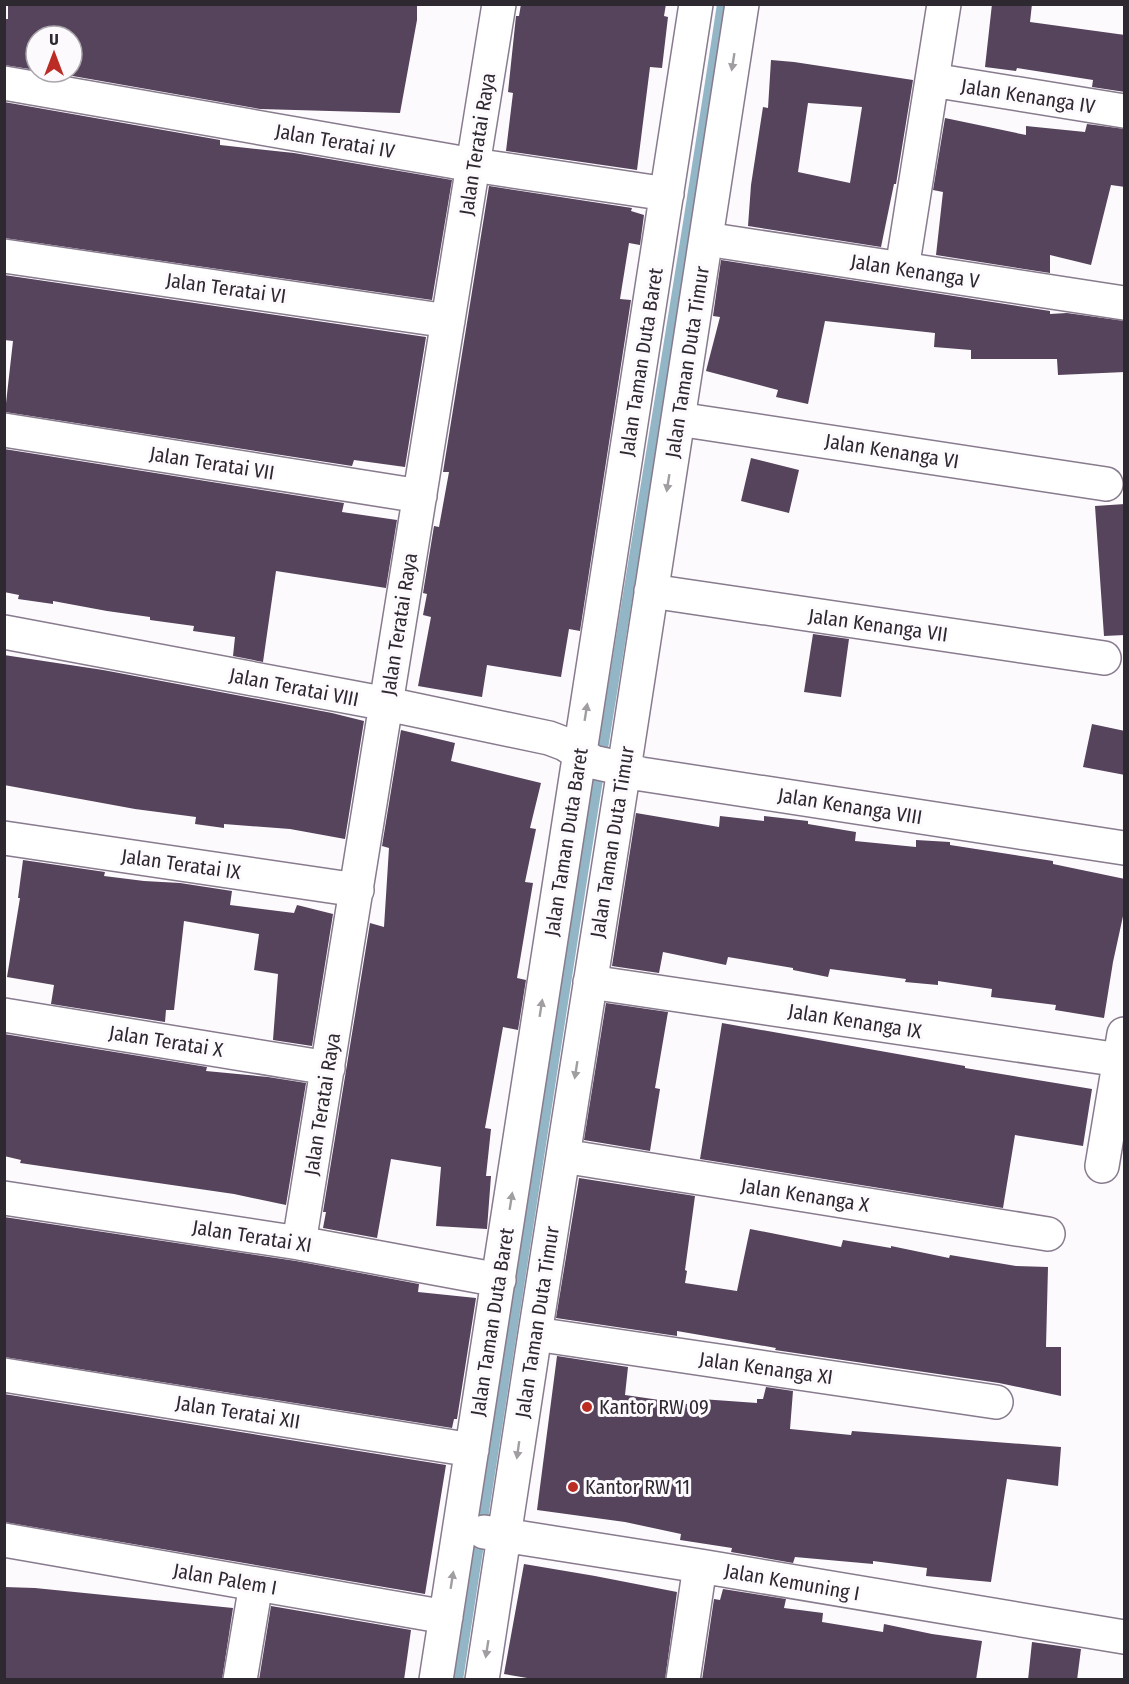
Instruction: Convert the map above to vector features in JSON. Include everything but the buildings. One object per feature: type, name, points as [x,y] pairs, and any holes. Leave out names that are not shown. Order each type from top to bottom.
[{"type":"street","name":"Jalan Teratai Raya","points":[[299,1243],[499,4]]},
{"type":"street","name":"Jalan Taman Duta Baret","points":[[436,1680],[446,1617],[485,1532],[472,1450],[499,1280],[603,763],[667,194],[696,4]]},
{"type":"street","name":"Jalan Taman Duta Timur","points":[[482,1680],[485,1532],[535,1334],[590,982],[603,763],[651,591],[742,4]]},
{"type":"street","points":[[902,269],[944,4]]},
{"type":"street","name":"Jalan Kenanga IV","points":[[932,80],[1125,111]]},
{"type":"street","name":"Jalan Teratai IV","points":[[4,83],[473,165],[667,194]]},
{"type":"street","name":"Jalan Kenanga V","points":[[706,239],[1125,303]]},
{"type":"street","name":"Jalan Teratai VI","points":[[4,256],[448,321]]},
{"type":"street","name":"Jalan Kenanga VI","points":[[678,418],[1106,484]]},
{"type":"street","name":"Jalan Teratai VII","points":[[4,430],[420,496]]},
{"type":"street","name":"Jalan Kenanga VII","points":[[651,591],[1104,658]]},
{"type":"street","name":"Jalan Teratai VIII","points":[[4,632],[549,738],[603,763]]},
{"type":"street","name":"Jalan Kenanga VIII","points":[[603,763],[641,774],[1125,848]]},
{"type":"street","name":"Jalan Teratai IX","points":[[4,838],[357,890]]},
{"type":"street","name":"Jalan Kenanga IX","points":[[590,982],[1122,1047]]},
{"type":"street","name":"Jalan Teratai X","points":[[4,1015],[328,1068]]},
{"type":"street","points":[[1102,1166],[1122,1047]]},
{"type":"street","name":"Jalan Kenanga X","points":[[563,1156],[1047,1234]]},
{"type":"street","name":"Jalan Teratai XI","points":[[4,1198],[299,1243],[499,1280]]},
{"type":"street","name":"Jalan Kenanga XI","points":[[535,1334],[996,1402]]},
{"type":"street","name":"Jalan Teratai XII","points":[[4,1375],[472,1450]]},
{"type":"street","name":"Jalan Kemuning I","points":[[485,1532],[1125,1637]]},
{"type":"street","name":"Jalan Palem I","points":[[4,1540],[446,1617]]},
{"type":"street","points":[[683,1680],[700,1566]]},
{"type":"street","points":[[240,1680],[256,1584]]},
{"type":"waterway","points":[[458,1680],[582,880],[722,4]]},
{"type":"place","name":"Kantor RW 09","points":[[587,1407]]},
{"type":"place","name":"Kantor RW 11","points":[[573,1487]]}]
